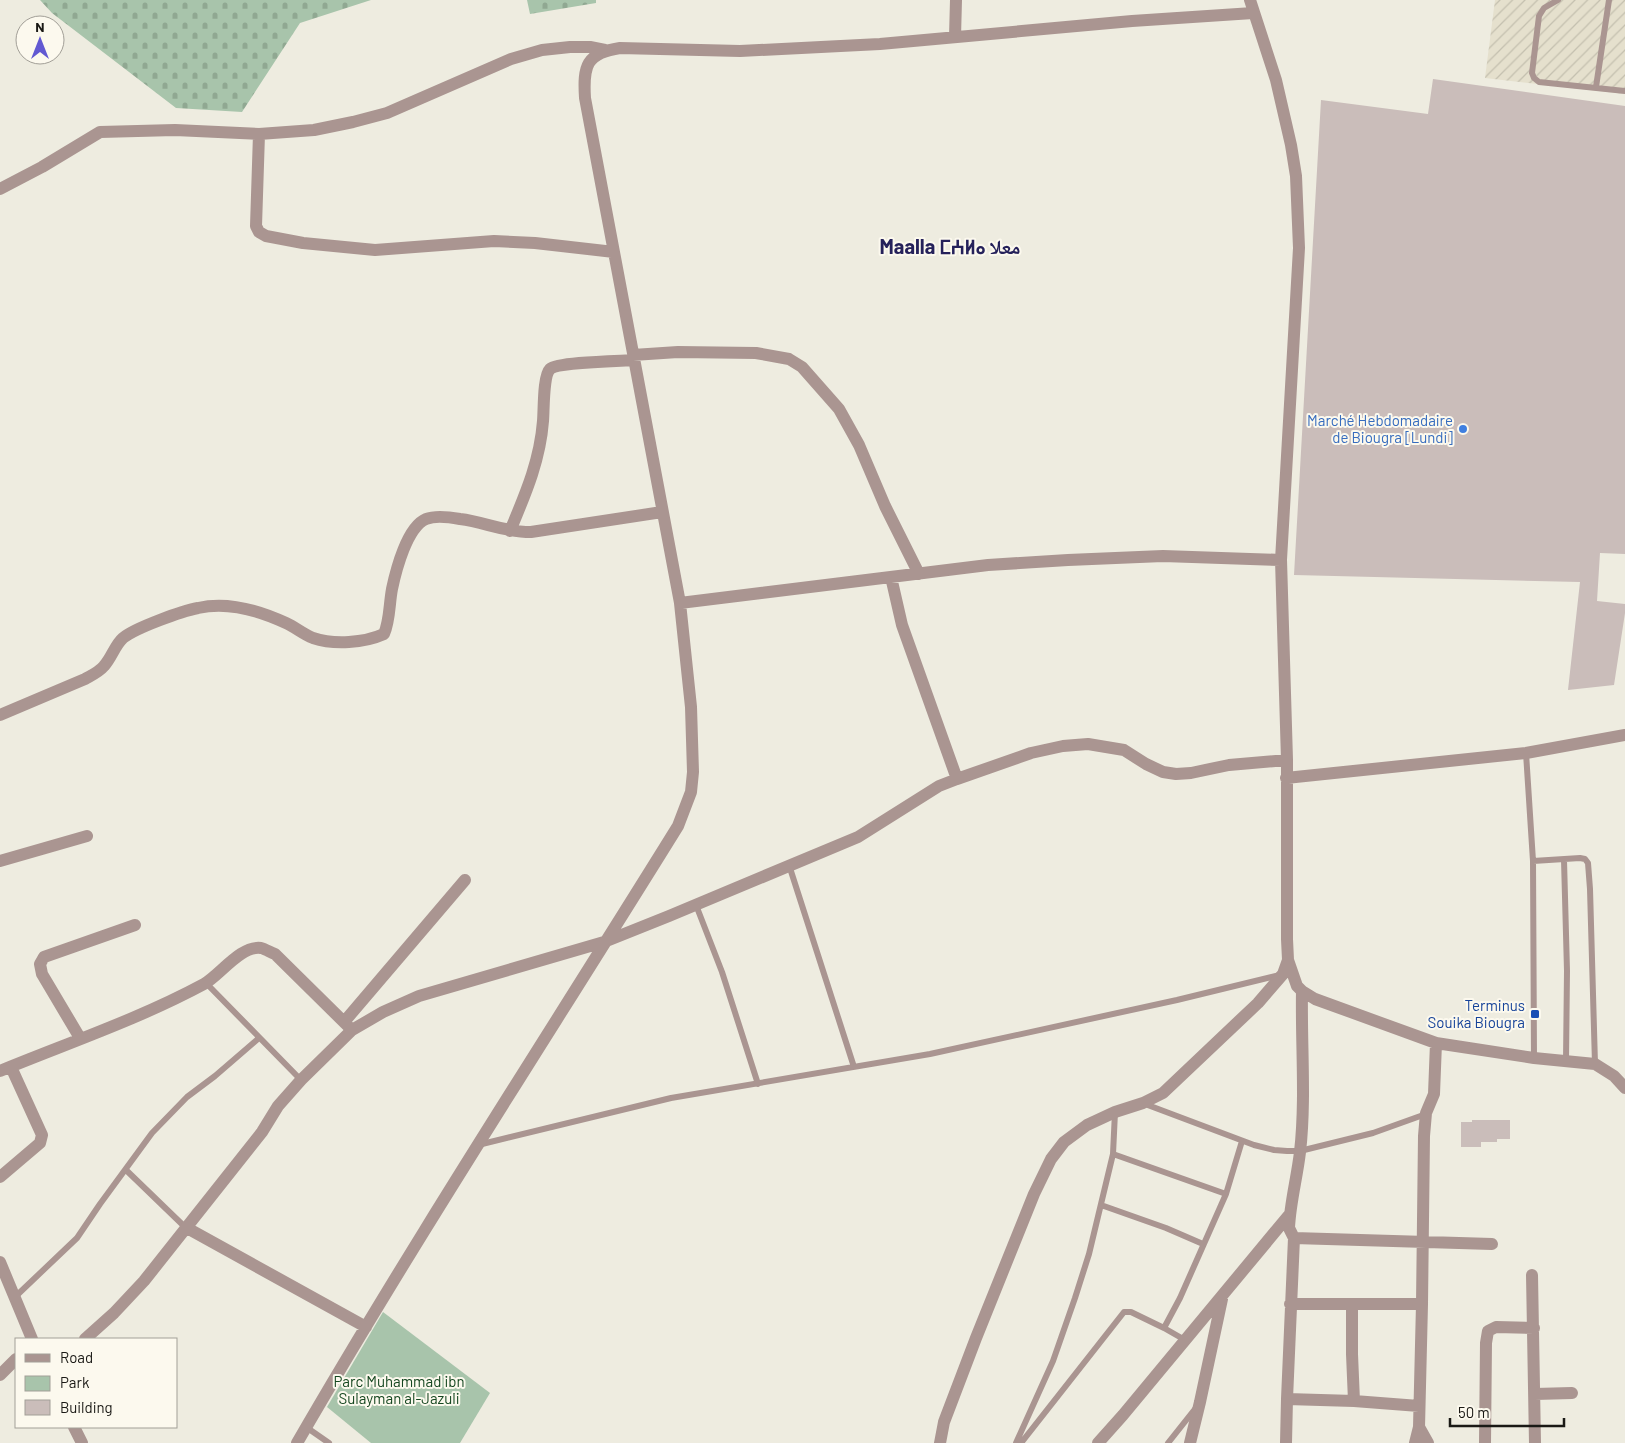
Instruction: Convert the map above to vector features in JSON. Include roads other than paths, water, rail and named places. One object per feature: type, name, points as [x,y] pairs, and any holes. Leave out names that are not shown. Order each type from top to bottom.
[{"type":"street","points":[[955,37],[956,0]]},
{"type":"street","points":[[1250,0],[1280,93],[1296,176],[1299,248],[1281,560],[1287,760],[1288,960],[1291,972],[1297,986],[1302,991],[1329,1005],[1436,1043],[1534,1058],[1595,1064],[1614,1076],[1625,1088]]},
{"type":"street","points":[[0,189],[42,167],[100,132],[174,130],[260,134],[314,130],[387,113],[512,59],[542,50],[570,46],[605,50],[636,48],[740,50],[880,44],[1132,21],[1254,13]]},
{"type":"street","points":[[297,1443],[477,1145],[678,826],[691,792],[692,740],[680,603],[586,98],[584,75],[588,63],[594,56],[605,50]]},
{"type":"street","points":[[260,134],[256,226],[259,232],[266,236],[303,243],[374,250],[494,241],[536,243],[614,252]]},
{"type":"street","points":[[510,531],[531,480],[542,438],[546,382],[550,369],[555,366],[678,352],[756,353],[789,359],[802,367],[839,409],[859,445],[885,506],[919,574]]},
{"type":"street","points":[[0,715],[96,673],[105,665],[124,637],[141,628],[196,608],[215,605],[241,607],[287,623],[312,638],[326,641],[348,642],[376,638],[384,634],[388,624],[392,589],[408,541],[418,523],[428,518],[463,519],[510,531],[531,532],[662,512]]},
{"type":"street","points":[[680,603],[988,565],[1163,556],[1281,560]]},
{"type":"street","points":[[891,577],[902,625],[957,779]]},
{"type":"street","points":[[1286,778],[1526,753],[1625,735]]},
{"type":"street","points":[[348,1026],[419,996],[604,942],[858,837],[939,786],[1030,753],[1064,746],[1088,744],[1124,750],[1154,768],[1176,774],[1191,773],[1229,765],[1287,760]]},
{"type":"street","points":[[0,861],[87,836]]},
{"type":"street","points":[[86,1338],[114,1313],[144,1281],[262,1132],[278,1106],[348,1026],[465,880]]},
{"type":"street","points":[[80,1038],[42,974],[40,964],[44,957],[136,925]]},
{"type":"street","points":[[0,1177],[40,1143],[42,1135],[6,1069],[139,1015],[206,983],[244,952],[253,948],[262,948],[274,954],[348,1026]]},
{"type":"street","points":[[940,1443],[944,1422],[976,1338],[1034,1194],[1051,1159],[1064,1142],[1087,1124],[1143,1103],[1163,1093],[1258,1003],[1283,974],[1288,960]]},
{"type":"street","points":[[1286,1443],[1294,1238],[1289,1228],[1300,1151],[1304,1066],[1302,991]]},
{"type":"street","points":[[1415,1443],[1419,1427],[1424,1136],[1426,1114],[1434,1094],[1436,1043]]},
{"type":"street","points":[[1098,1443],[1290,1215]]},
{"type":"street","points":[[187,1228],[366,1327]]},
{"type":"street","points":[[1294,1238],[1492,1244]]},
{"type":"street","points":[[0,1262],[32,1338]]},
{"type":"street","points":[[1532,1275],[1535,1443]]},
{"type":"street","points":[[1190,1443],[1222,1298]]},
{"type":"street","points":[[1290,1304],[1422,1304]]},
{"type":"street","points":[[1352,1304],[1354,1401]]},
{"type":"street","points":[[1485,1443],[1486,1343],[1488,1331],[1496,1327],[1534,1328]]},
{"type":"street","points":[[0,1375],[15,1361]]},
{"type":"street","points":[[1535,1394],[1572,1393]]},
{"type":"street","points":[[1287,1399],[1354,1401],[1419,1406]]},
{"type":"street","points":[[1419,1427],[1428,1443]]},
{"type":"street","points":[[74,1428],[82,1443]]},
{"type":"lane","points":[[1558,0],[1544,8],[1539,16],[1532,73],[1534,78],[1539,82],[1625,91]]},
{"type":"lane","points":[[1596,87],[1609,0]]},
{"type":"lane","points":[[1526,753],[1533,861],[1534,1058]]},
{"type":"lane","points":[[1533,861],[1580,858],[1588,864],[1595,1064]]},
{"type":"lane","points":[[1564,860],[1567,971],[1566,1061]]},
{"type":"lane","points":[[789,865],[854,1067]]},
{"type":"lane","points":[[696,905],[722,972],[758,1084]]},
{"type":"lane","points":[[477,1145],[671,1098],[930,1054],[1028,1034],[1283,974]]},
{"type":"lane","points":[[206,983],[301,1080]]},
{"type":"lane","points":[[14,1298],[77,1238],[152,1133],[187,1097],[215,1076],[259,1038]]},
{"type":"lane","points":[[1143,1103],[1242,1141],[1274,1150],[1300,1151],[1373,1133],[1426,1114]]},
{"type":"lane","points":[[1016,1443],[1053,1361],[1076,1298],[1089,1254],[1113,1154],[1116,1112]]},
{"type":"lane","points":[[1164,1328],[1180,1298],[1226,1194],[1242,1141]]},
{"type":"lane","points":[[1113,1154],[1226,1194]]},
{"type":"lane","points":[[126,1170],[187,1228]]},
{"type":"lane","points":[[1101,1205],[1203,1244]]},
{"type":"lane","points":[[1021,1443],[1124,1312],[1131,1312],[1185,1340]]},
{"type":"lane","points":[[1168,1443],[1200,1402]]},
{"type":"lane","points":[[306,1427],[329,1443]]},
{"type":"place","name":"Marché Hebdomadaire de Biougra [Lundi]","points":[[1463,429]]},
{"type":"place","name":"Terminus Souika Biougra","points":[[1535,1014]]},
{"type":"district","name":"Maalla ⵎⵄⵍⴰ معلا","points":[[950,246]]},
{"type":"park label","name":"Parc Muhammad ibn Sulayman al-Jazuli","points":[[399,1390]]}]
